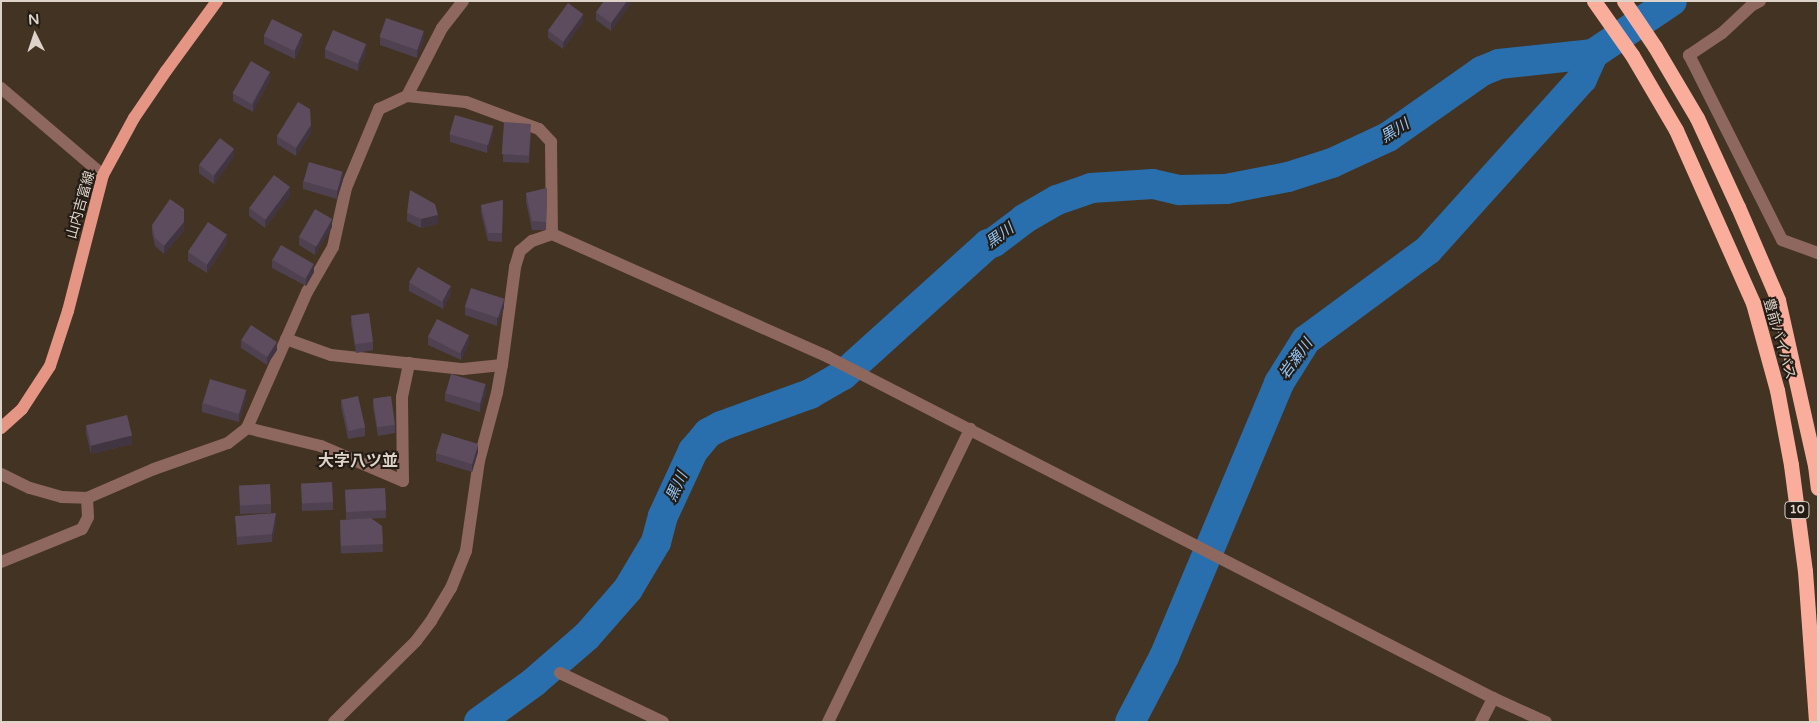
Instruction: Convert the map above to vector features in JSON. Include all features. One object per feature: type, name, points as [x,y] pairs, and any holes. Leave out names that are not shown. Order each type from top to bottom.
[{"type":"highway","name":"豊前バイパス","points":[[1594,1],[1632,55],[1676,130],[1753,302],[1777,390],[1791,466],[1805,571],[1816,722]]},
{"type":"highway","name":"豊前バイパス","points":[[1624,1],[1655,47],[1697,118],[1778,300],[1815,465],[1818,488]]},
{"type":"main road","name":"山内吉富線","points":[[1,428],[22,408],[50,366],[68,311],[103,175],[134,118],[218,1]]},
{"type":"street","points":[[407,96],[442,28],[462,1]]},
{"type":"street","points":[[1760,1],[1751,6],[1722,33],[1690,55],[1782,240],[1818,253]]},
{"type":"street","points":[[1,88],[103,175]]},
{"type":"street","points":[[1,474],[30,488],[54,495],[87,498],[154,469],[228,443],[247,428],[306,292],[333,248],[346,188],[379,109],[407,96],[466,102],[539,128],[551,142],[552,234]]},
{"type":"street","points":[[334,722],[416,640],[431,621],[451,588],[466,551],[479,461],[498,393],[515,267],[520,251],[532,241],[552,234],[828,357],[1493,698],[1546,722]]},
{"type":"street","points":[[286,339],[332,355],[463,368],[502,365]]},
{"type":"street","points":[[247,428],[321,446],[403,481],[402,397],[409,363]]},
{"type":"street","points":[[828,722],[970,430]]},
{"type":"street","points":[[1,562],[82,529],[88,517],[87,498]]},
{"type":"street","points":[[560,673],[663,722]]},
{"type":"street","points":[[1481,722],[1493,698]]},
{"type":"building","points":[[604,1],[627,1],[611,23],[596,12]]},
{"type":"building","points":[[568,3],[583,14],[563,42],[548,31]]},
{"type":"building","points":[[386,18],[424,31],[417,50],[379,37]]},
{"type":"building","points":[[272,19],[303,34],[294,51],[264,36]]},
{"type":"building","points":[[333,30],[366,44],[358,63],[325,49]]},
{"type":"building","points":[[251,61],[270,72],[252,104],[232,93]]},
{"type":"building","points":[[298,102],[310,109],[311,125],[296,148],[277,136]]},
{"type":"building","points":[[455,115],[493,126],[488,145],[449,134]]},
{"type":"building","points":[[504,122],[531,124],[529,156],[502,154]]},
{"type":"building","points":[[220,138],[234,149],[213,176],[199,165]]},
{"type":"building","points":[[309,162],[343,172],[337,191],[303,181]]},
{"type":"building","points":[[274,175],[290,187],[265,220],[249,208]]},
{"type":"building","points":[[547,188],[546,222],[532,221],[526,193]]},
{"type":"building","points":[[410,190],[435,204],[438,215],[421,219],[407,213]]},
{"type":"building","points":[[170,199],[184,209],[184,222],[164,246],[155,238],[152,225]]},
{"type":"building","points":[[503,200],[502,233],[488,233],[481,205]]},
{"type":"building","points":[[315,209],[332,219],[316,247],[299,237]]},
{"type":"building","points":[[208,222],[227,235],[207,265],[188,252]]},
{"type":"building","points":[[281,245],[314,264],[305,279],[272,260]]},
{"type":"building","points":[[418,267],[451,286],[442,302],[409,283]]},
{"type":"building","points":[[471,288],[504,299],[498,318],[465,307]]},
{"type":"building","points":[[369,313],[373,342],[355,344],[351,316]]},
{"type":"building","points":[[437,319],[469,335],[460,353],[428,337]]},
{"type":"building","points":[[251,325],[277,342],[267,357],[241,340]]},
{"type":"building","points":[[451,374],[486,384],[480,403],[445,393]]},
{"type":"building","points":[[210,379],[246,390],[239,414],[203,403]]},
{"type":"building","points":[[358,396],[365,427],[349,431],[341,400]]},
{"type":"building","points":[[391,396],[395,425],[377,427],[373,399]]},
{"type":"building","points":[[127,415],[132,435],[91,446],[86,425]]},
{"type":"building","points":[[442,433],[478,444],[472,464],[436,453]]},
{"type":"building","points":[[332,482],[333,502],[302,504],[301,484]]},
{"type":"building","points":[[270,484],[271,504],[240,506],[239,486]]},
{"type":"building","points":[[385,488],[386,510],[346,512],[345,490]]},
{"type":"building","points":[[276,513],[272,534],[237,537],[235,516]]},
{"type":"building","points":[[371,518],[382,526],[383,544],[341,546],[340,520]]},
{"type":"waterway","name":"黒川","points":[[479,722],[534,682],[587,636],[628,589],[656,542],[663,516],[693,451],[708,433],[721,426],[810,394],[843,375],[988,244],[994,242],[1024,219],[1057,200],[1091,188],[1153,184],[1180,190],[1226,189],[1288,177],[1332,163],[1388,137],[1482,71],[1499,64],[1593,54],[1672,1]]},
{"type":"waterway","name":"岩瀬川","points":[[1130,722],[1164,657],[1279,383],[1306,340],[1428,250],[1582,79],[1593,54]]},
{"type":"district","name":"大字八ツ並","points":[[358,461]]}]
